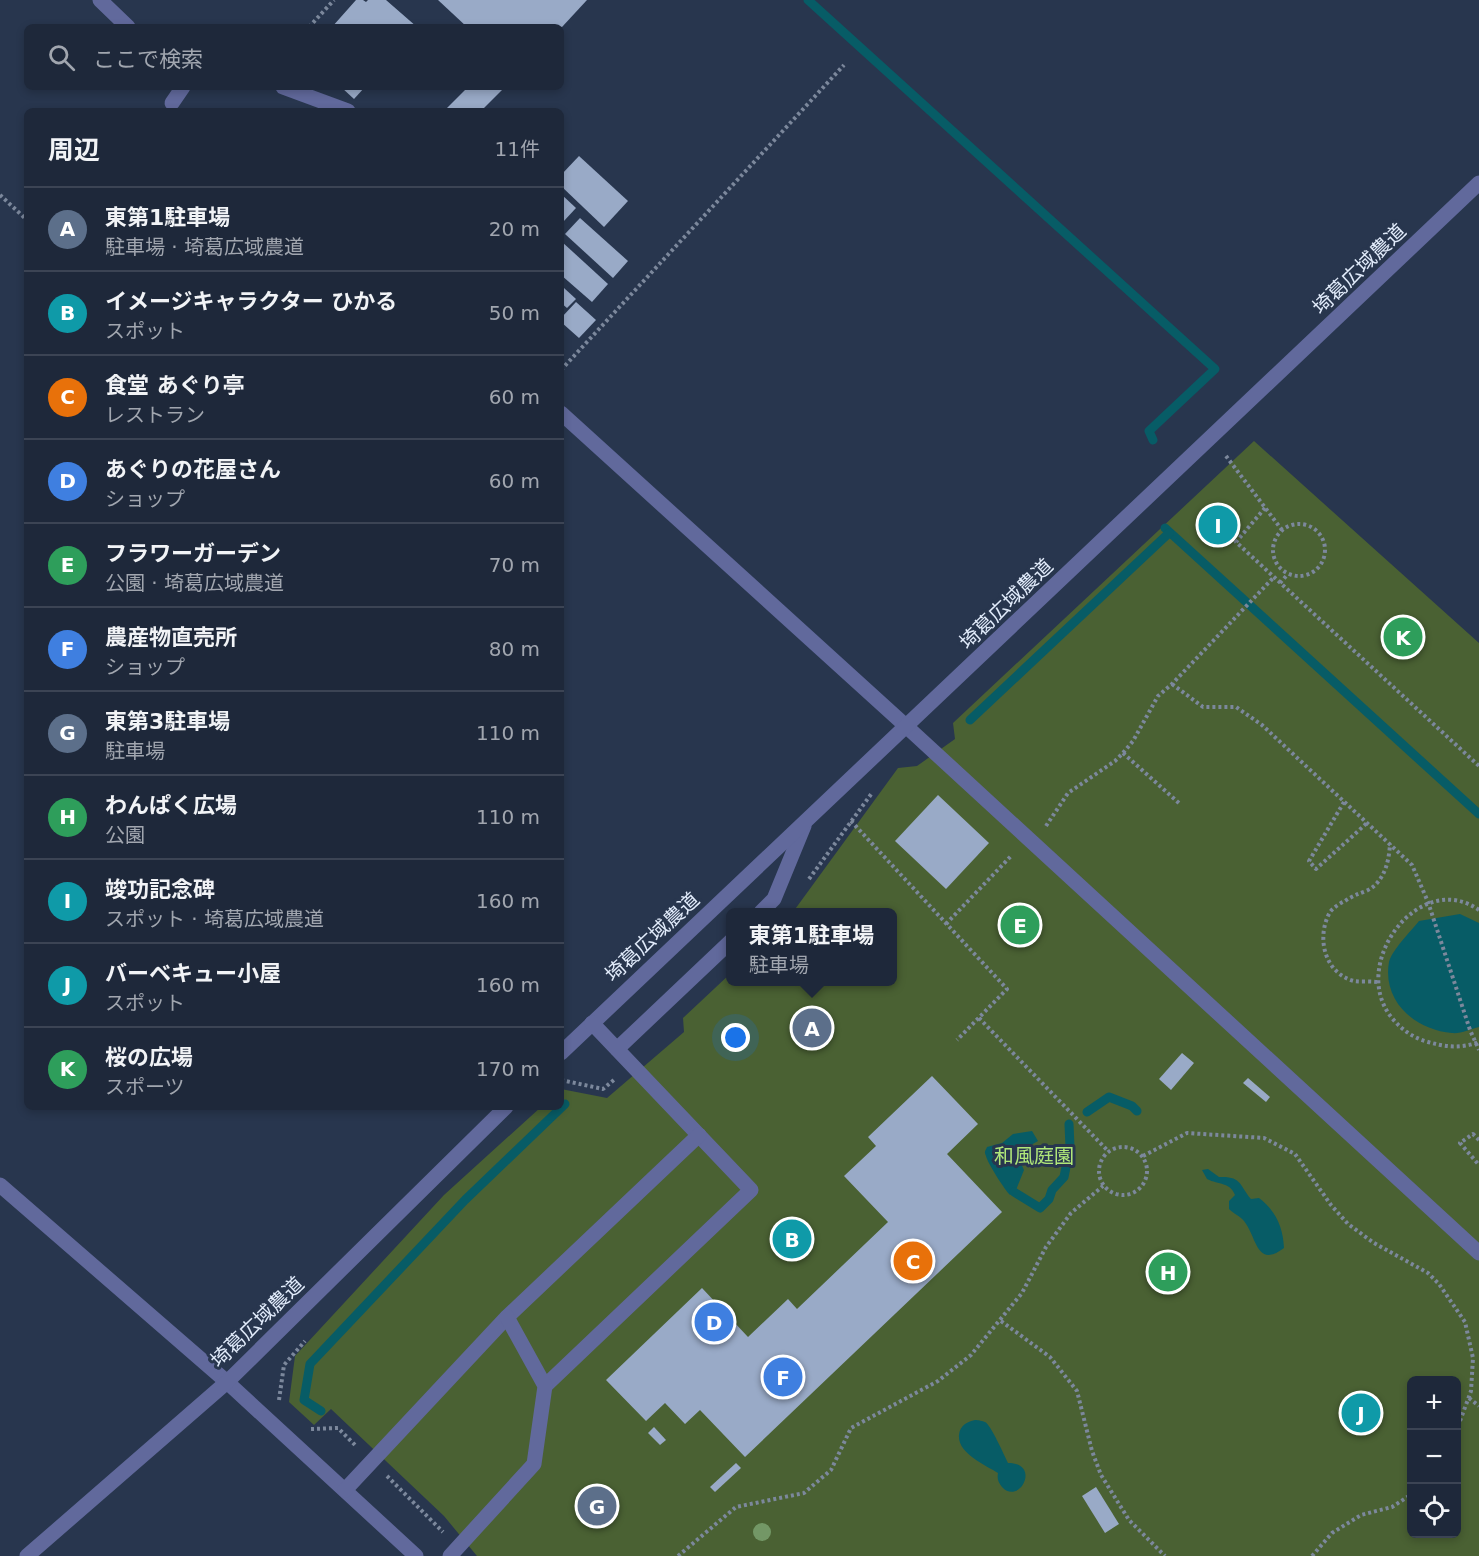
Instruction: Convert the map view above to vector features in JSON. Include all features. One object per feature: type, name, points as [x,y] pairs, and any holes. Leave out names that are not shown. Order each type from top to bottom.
[{"type":"street","points":[[100,0],[125,24]]},
{"type":"street","points":[[172,103],[181,90]]},
{"type":"street","points":[[291,90],[340,108]]},
{"type":"street","name":"埼葛広域農道","points":[[564,1050],[1479,183]]},
{"type":"street","points":[[564,416],[1034,843],[1479,1253]]},
{"type":"street","points":[[764,908],[774,899],[806,821]]},
{"type":"street","points":[[617,1049],[726,946]]},
{"type":"street","points":[[544,1386],[751,1190],[592,1023]]},
{"type":"street","name":"埼葛広域農道","points":[[27,1556],[227,1382],[503,1110]]},
{"type":"street","points":[[345,1490],[507,1317],[699,1135]]},
{"type":"street","points":[[0,1185],[227,1382],[416,1556]]},
{"type":"street","points":[[454,1551],[534,1464],[544,1386],[507,1317]]},
{"type":"path","points":[[312,24],[334,0]]},
{"type":"path","points":[[564,367],[844,65]]},
{"type":"path","points":[[0,195],[24,217]]},
{"type":"path","points":[[1217,464],[1226,456],[1282,531]]},
{"type":"path","points":[[1265,508],[1236,542],[1479,766]]},
{"type":"path","points":[[1300,524],[1310,526],[1324,541],[1323,562],[1317,570],[1308,575],[1288,574],[1274,559],[1273,549],[1276,539],[1290,526],[1300,524]]},
{"type":"path","points":[[1280,583],[1288,574]]},
{"type":"path","points":[[1034,843],[1068,793],[1123,753],[1133,741],[1158,696],[1274,577]]},
{"type":"path","points":[[1172,684],[1203,707],[1236,707],[1262,725],[1412,865],[1428,902],[1470,1030],[1479,1050]]},
{"type":"path","points":[[1123,753],[1180,804]]},
{"type":"path","points":[[809,879],[877,785]]},
{"type":"path","points":[[1344,802],[1309,861],[1316,869],[1367,823]]},
{"type":"path","points":[[851,821],[1007,989],[957,1040]]},
{"type":"path","points":[[1377,982],[1353,981],[1339,974],[1329,963],[1323,946],[1324,930],[1330,911],[1355,894],[1374,886],[1383,874],[1389,858],[1390,844]]},
{"type":"path","points":[[946,924],[1016,851]]},
{"type":"path","points":[[1477,1043],[1460,1048],[1419,1039],[1407,1032],[1384,1009],[1377,982],[1380,958],[1399,924],[1428,902],[1449,900],[1468,902],[1479,910]]},
{"type":"path","points":[[979,1018],[1108,1151]]},
{"type":"path","points":[[1143,1156],[1187,1133],[1264,1138],[1295,1154],[1331,1205],[1348,1224],[1374,1243],[1428,1273],[1439,1284],[1465,1322],[1473,1358],[1471,1391],[1457,1430]]},
{"type":"path","points":[[1479,1140],[1473,1134],[1460,1143],[1479,1166]]},
{"type":"path","points":[[1126,1146],[1143,1156],[1147,1165],[1147,1174],[1144,1184],[1137,1191],[1129,1195],[1119,1195],[1103,1186],[1098,1168],[1108,1151],[1126,1146]]},
{"type":"path","points":[[678,1556],[736,1507],[804,1493],[831,1470],[851,1428],[938,1381],[971,1355],[1022,1293],[1046,1247],[1071,1213],[1103,1186]]},
{"type":"path","points":[[1000,1321],[1050,1357],[1077,1391],[1092,1451],[1101,1475],[1129,1520],[1165,1556]]},
{"type":"path","points":[[287,1407],[279,1399],[284,1365],[307,1338]]},
{"type":"path","points":[[1469,1398],[1479,1406]]},
{"type":"path","points":[[309,1429],[338,1428],[454,1551]]},
{"type":"path","points":[[1312,1556],[1332,1533],[1361,1515],[1392,1507],[1407,1497]]},
{"type":"green space","name":"和風庭園","points":[[1254,441],[1479,643],[1479,1556],[477,1556],[444,1516],[331,1409],[314,1425],[289,1402],[295,1356],[444,1195],[538,1110],[564,1110],[564,1090],[607,1098],[684,1032],[683,1018],[726,978],[726,986],[897,986],[897,908],[796,908],[898,768],[917,766],[955,739],[953,723]]},
{"type":"shaded area","points":[[1460,914],[1479,923],[1479,1027],[1452,1033],[1438,1031],[1414,1020],[1396,1001],[1388,976],[1391,957],[1419,921]]},
{"type":"shaded area","points":[[1032,1131],[1038,1141],[1019,1152],[1018,1157],[1024,1170],[1016,1190],[1010,1195],[993,1171],[985,1152],[987,1147],[1002,1143],[1013,1134]]},
{"type":"shaded area","points":[[1208,1169],[1219,1177],[1236,1180],[1251,1199],[1259,1198],[1270,1208],[1278,1220],[1284,1248],[1275,1254],[1262,1253],[1244,1221],[1229,1209],[1229,1201],[1235,1195],[1233,1191],[1227,1186],[1207,1179],[1202,1170]]},
{"type":"shaded area","points":[[975,1420],[988,1424],[1008,1463],[1024,1469],[1026,1476],[1020,1488],[1009,1491],[1002,1487],[998,1480],[998,1473],[973,1458],[962,1447],[959,1435],[962,1426]]},
{"type":"building","points":[[356,0],[366,2],[386,0],[414,24],[335,24]]},
{"type":"building","points":[[438,0],[587,0],[564,25],[464,24]]},
{"type":"building","points":[[344,90],[362,90],[354,99]]},
{"type":"building","points":[[465,90],[502,90],[484,108],[447,108]]},
{"type":"building","points":[[579,156],[628,201],[604,227],[564,189],[564,172]]},
{"type":"building","points":[[564,197],[576,208],[564,221]]},
{"type":"building","points":[[580,218],[628,261],[613,278],[565,234]]},
{"type":"building","points":[[564,244],[608,284],[592,302],[564,278]]},
{"type":"building","points":[[564,288],[576,299],[567,308],[564,306]]},
{"type":"building","points":[[576,302],[596,320],[579,338],[564,325],[564,315]]},
{"type":"building","points":[[938,795],[989,843],[946,889],[895,841]]},
{"type":"building","points":[[1182,1053],[1194,1063],[1171,1090],[1159,1079]]},
{"type":"building","points":[[932,1076],[978,1124],[947,1154],[1002,1212],[745,1457],[700,1410],[685,1424],[665,1403],[646,1421],[606,1380],[702,1288],[748,1337],[788,1299],[797,1309],[888,1222],[844,1176],[876,1146],[868,1137]]},
{"type":"building","points":[[1248,1078],[1270,1097],[1266,1102],[1243,1083]]},
{"type":"building","points":[[1361,1392],[1381,1405],[1361,1434],[1341,1421]]},
{"type":"building","points":[[654,1427],[666,1440],[660,1445],[648,1433]]},
{"type":"building","points":[[736,1463],[741,1468],[715,1492],[710,1487]]},
{"type":"building","points":[[1096,1487],[1119,1524],[1105,1533],[1082,1496]]},
{"type":"waterway","points":[[808,0],[1215,369],[1149,431],[1153,440]]},
{"type":"waterway","points":[[1165,528],[1479,814]]},
{"type":"waterway","points":[[970,720],[1169,533]]},
{"type":"waterway","points":[[1087,1112],[1109,1097],[1132,1106],[1137,1111]]},
{"type":"waterway","points":[[321,1411],[304,1400],[310,1364],[465,1200],[559,1110]]},
{"type":"waterway","points":[[1014,1192],[1040,1208],[1049,1199],[1052,1190],[1064,1177],[1070,1147],[1069,1124]]},
{"type":"place","name":"竣功記念碑","points":[[1218,525]]},
{"type":"place","name":"桜の広場","points":[[1403,637]]},
{"type":"place","name":"フラワーガーデン","points":[[1020,925]]},
{"type":"place","name":"東第1駐車場","points":[[812,1028]]},
{"type":"place","name":"イメージキャラクター ひかる","points":[[792,1239]]},
{"type":"place","name":"食堂 あぐり亭","points":[[913,1261]]},
{"type":"place","name":"わんぱく広場","points":[[1168,1272]]},
{"type":"place","name":"あぐりの花屋さん","points":[[714,1322]]},
{"type":"place","name":"農産物直売所","points":[[783,1377]]},
{"type":"place","name":"バーベキュー小屋","points":[[1361,1413]]},
{"type":"place","name":"東第3駐車場","points":[[597,1506]]}]
